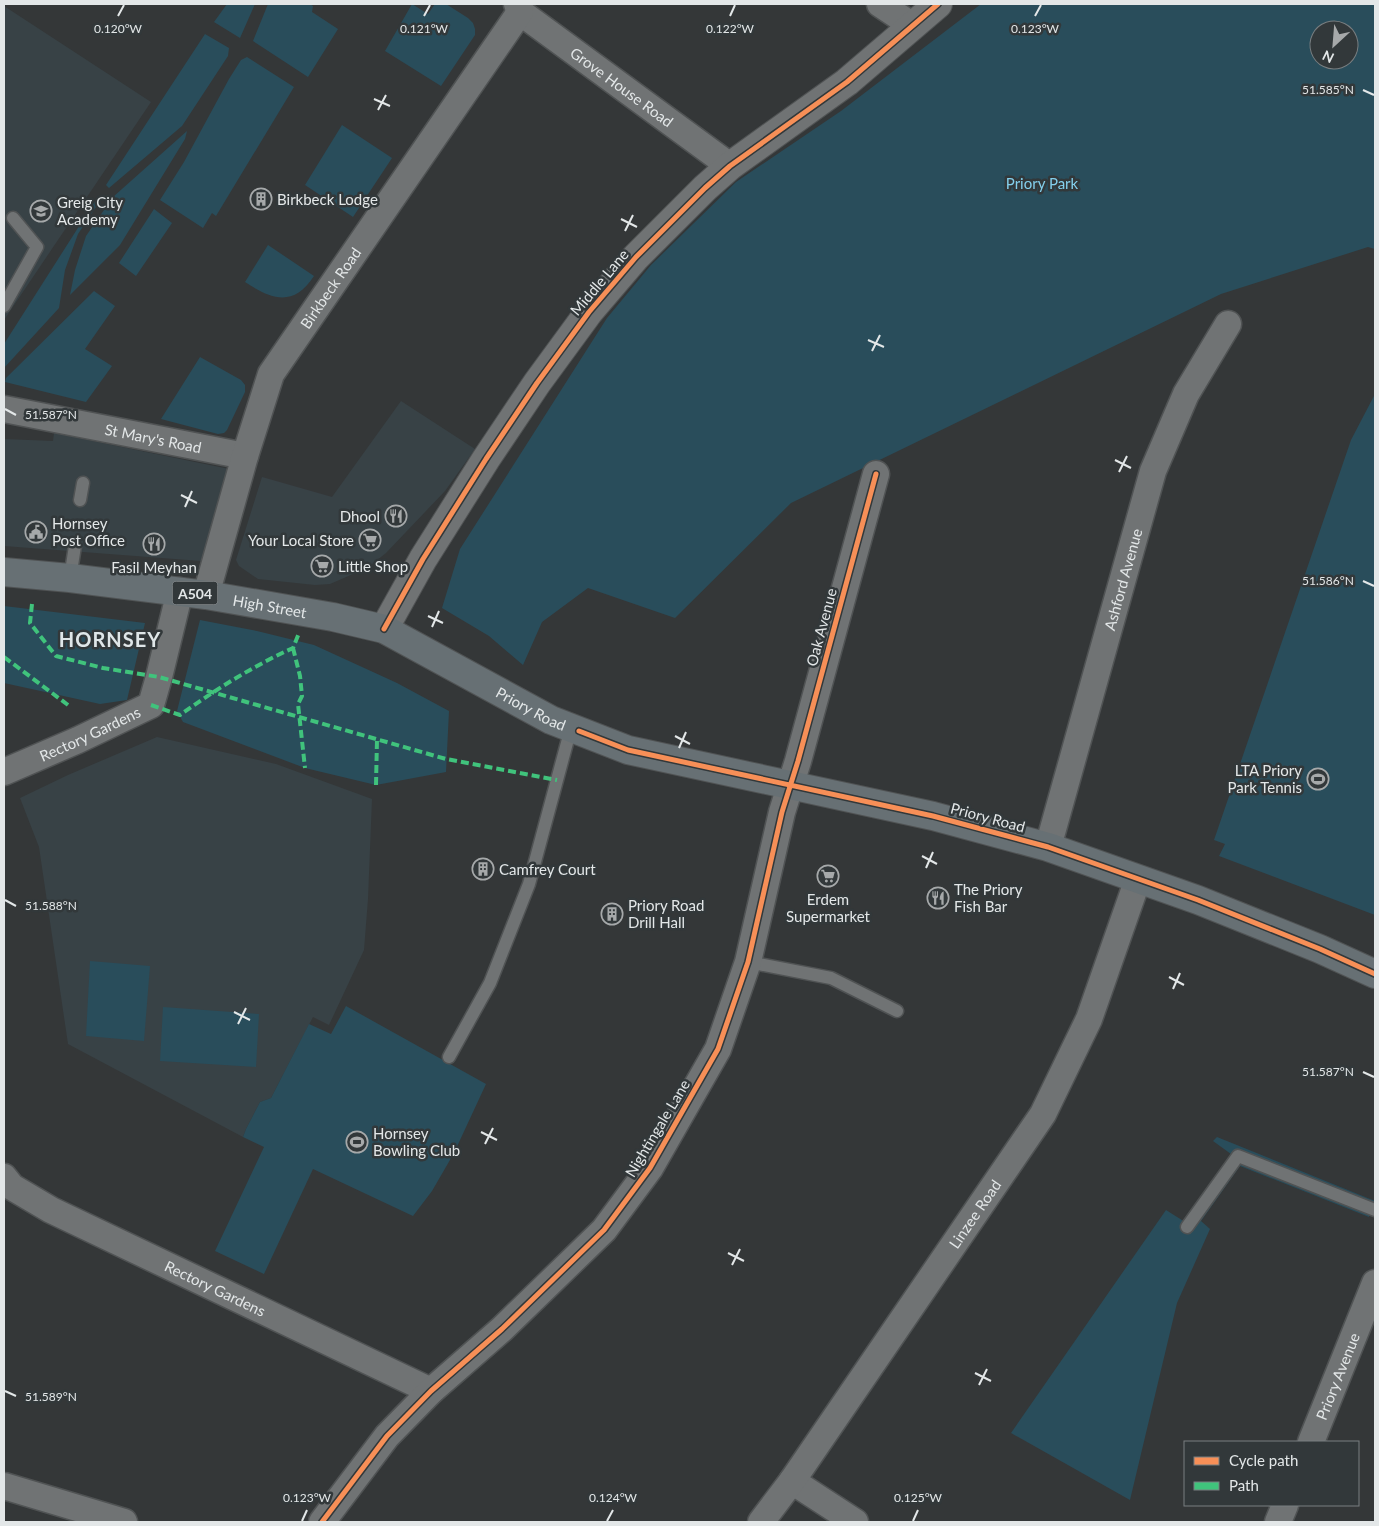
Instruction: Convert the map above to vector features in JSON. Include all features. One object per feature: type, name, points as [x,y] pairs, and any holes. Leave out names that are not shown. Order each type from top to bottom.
[{"type":"main road","name":"High Street","points":[[4,572],[193,593],[333,617],[384,629]]},
{"type":"main road","name":"Priory Road","points":[[384,629],[551,720],[628,750],[933,816],[1048,847],[1198,900],[1294,938],[1375,974]]},
{"type":"street","points":[[880,4],[913,26]]},
{"type":"street","name":"Middle Lane","points":[[384,629],[423,559],[537,383],[589,312],[636,257],[705,188],[730,166],[847,82],[938,4]]},
{"type":"street","name":"Grove House Road","points":[[519,8],[730,166]]},
{"type":"street","name":"Birkbeck Road","points":[[193,593],[245,456],[271,374],[519,8]]},
{"type":"street","name":"Ashford Avenue","points":[[1048,847],[1153,472],[1186,394],[1228,324]]},
{"type":"street","name":"St Mary's Road","points":[[4,409],[245,456]]},
{"type":"street","name":"Oak Avenue","points":[[790,785],[876,474]]},
{"type":"street","name":"Rectory Gardens","points":[[4,772],[78,740],[151,705],[159,678],[193,593]]},
{"type":"street","name":"Nightingale Lane","points":[[322,1522],[387,1436],[431,1391],[502,1329],[604,1230],[650,1168],[718,1049],[748,962],[782,812],[790,785]]},
{"type":"street","name":"Linzee Road","points":[[761,1522],[792,1481],[1043,1114],[1090,1019],[1138,879]]},
{"type":"street","name":"Rectory Gardens","points":[[4,1177],[12,1187],[51,1210],[431,1391]]},
{"type":"street","name":"Priory Avenue","points":[[1311,1441],[1375,1283]]},
{"type":"street","points":[[792,1481],[855,1522]]},
{"type":"street","points":[[4,1486],[124,1522]]},
{"type":"street","points":[[1278,1522],[1285,1506]]},
{"type":"lane","points":[[4,306],[37,247],[12,218]]},
{"type":"lane","points":[[80,500],[83,483]]},
{"type":"lane","points":[[70,578],[75,546]]},
{"type":"lane","points":[[449,1057],[490,983],[529,884],[571,728]]},
{"type":"lane","points":[[748,962],[831,978],[897,1011]]},
{"type":"lane","points":[[1186,1226],[1238,1156],[1375,1210]]},
{"type":"shaded area","name":"Greig City Academy","points":[[4,6],[151,102],[4,320]]},
{"type":"shaded area","points":[[401,401],[475,449],[445,491],[386,553],[367,568],[330,584],[315,585],[258,579],[239,566],[236,560],[262,477],[332,497]]},
{"type":"shaded area","points":[[54,433],[234,470],[209,559],[201,561],[4,546],[4,439],[53,441]]},
{"type":"shaded area","points":[[157,737],[276,764],[372,799],[364,950],[329,1025],[313,1017],[271,1098],[260,1102],[243,1137],[68,1044],[39,847],[20,798]]},
{"type":"green space","points":[[227,4],[255,4],[240,38],[214,22]]},
{"type":"green space","points":[[268,4],[310,4],[313,6],[312,12],[338,29],[308,77],[253,41]]},
{"type":"green space","points":[[412,4],[428,14],[435,4],[446,4],[473,23],[475,35],[441,86],[385,51]]},
{"type":"green space","name":"Priory Park","points":[[981,4],[1375,4],[1375,249],[1368,247],[1221,294],[791,503],[675,618],[588,588],[542,622],[523,665],[489,636],[442,608],[460,549],[607,318],[651,265],[736,182],[841,111]]},
{"type":"green space","points":[[205,34],[229,48],[228,56],[182,126],[109,188],[106,185]]},
{"type":"green space","points":[[247,57],[294,87],[216,216],[212,213],[203,228],[160,200],[184,162],[229,79],[241,60]]},
{"type":"green space","points":[[342,125],[392,158],[353,217],[305,185]]},
{"type":"green space","points":[[187,131],[185,139],[120,245],[70,295],[75,270],[86,236],[113,197]]},
{"type":"green space","points":[[97,198],[98,204],[78,234],[65,270],[59,308],[4,368],[4,344]]},
{"type":"green space","points":[[154,209],[172,223],[136,276],[119,263]]},
{"type":"green space","points":[[268,245],[314,276],[299,293],[282,297],[273,296],[245,282]]},
{"type":"green space","points":[[94,291],[115,306],[85,349],[112,366],[86,402],[5,382],[6,378]]},
{"type":"green space","points":[[200,357],[241,380],[245,385],[245,392],[224,433],[218,434],[161,419]]},
{"type":"green space","points":[[1375,394],[1375,915],[1219,856],[1225,844],[1214,840],[1351,440]]},
{"type":"green space","points":[[4,606],[145,623],[127,700],[100,704],[4,683]]},
{"type":"green space","points":[[200,620],[314,645],[397,683],[449,711],[446,772],[376,785],[305,768],[183,722],[177,711]]},
{"type":"green space","points":[[90,961],[150,966],[144,1041],[86,1036]]},
{"type":"green space","name":"Hornsey Bowling Club","points":[[346,1006],[486,1084],[454,1153],[432,1191],[413,1216],[313,1169],[264,1274],[215,1251],[264,1147],[243,1137],[260,1102],[271,1098],[309,1024],[331,1034]]},
{"type":"green space","points":[[163,1007],[259,1014],[256,1067],[160,1061]]},
{"type":"green space","points":[[1217,1137],[1375,1201],[1369,1217],[1240,1166],[1201,1221],[1210,1229],[1177,1303],[1130,1500],[1011,1433],[1166,1210],[1185,1222],[1231,1154],[1213,1141]]},
{"type":"marked path","points":[[32,604],[30,623],[56,656],[103,668],[159,677],[446,759],[557,780]]},
{"type":"marked path","points":[[151,705],[180,715],[235,679],[293,648],[299,633]]},
{"type":"marked path","points":[[293,648],[300,676],[302,696],[298,704],[305,768]]},
{"type":"marked path","points":[[4,657],[68,705]]},
{"type":"marked path","points":[[376,785],[377,739]]},
{"type":"cycle path","points":[[384,629],[423,559],[537,383],[589,312],[636,257],[705,188],[730,166],[847,82],[938,4]]},
{"type":"cycle path","points":[[322,1522],[387,1436],[431,1391],[502,1329],[604,1230],[650,1168],[718,1049],[748,962],[782,812],[798,761],[876,474]]},
{"type":"cycle path","points":[[579,731],[628,750],[933,816],[1048,847],[1198,900],[1320,949],[1375,974]]},
{"type":"place","name":"Birkbeck Lodge","points":[[261,199]]},
{"type":"place","name":"Greig City Academy","points":[[41,211]]},
{"type":"place","name":"Dhool","points":[[396,516]]},
{"type":"place","name":"Hornsey Post Office","points":[[36,532]]},
{"type":"place","name":"Your Local Store","points":[[370,540]]},
{"type":"place","name":"Fasil Meyhan","points":[[154,544]]},
{"type":"place","name":"Little Shop","points":[[322,566]]},
{"type":"place","name":"LTA Priory Park Tennis","points":[[1318,779]]},
{"type":"place","name":"Camfrey Court","points":[[483,869]]},
{"type":"place","name":"Erdem Supermarket","points":[[828,876]]},
{"type":"place","name":"The Priory Fish Bar","points":[[938,898]]},
{"type":"place","name":"Priory Road Drill Hall","points":[[612,914]]},
{"type":"place","name":"Hornsey Bowling Club","points":[[357,1142]]},
{"type":"district","name":"HORNSEY","points":[[110,639]]}]
